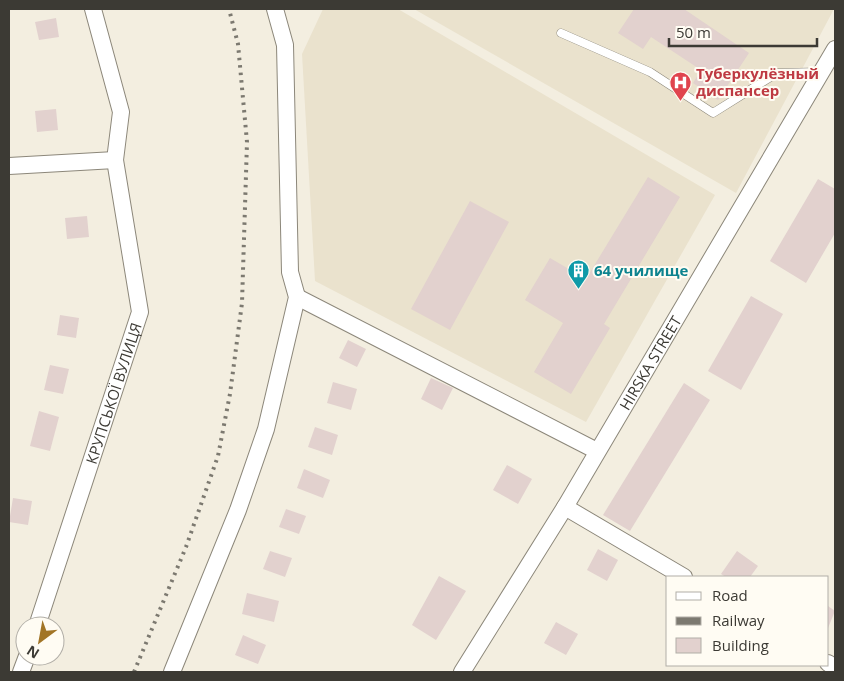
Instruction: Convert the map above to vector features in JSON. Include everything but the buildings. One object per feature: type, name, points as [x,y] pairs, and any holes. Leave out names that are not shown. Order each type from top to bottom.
[{"type":"street","name":"КРУПСЬКОЇ ВУЛИЦЯ","points":[[40,616],[140,312],[115,160],[121,112],[93,9]]},
{"type":"street","points":[[172,672],[238,510],[266,429],[298,297],[290,272],[285,45],[275,9]]},
{"type":"street","name":"HIRSKA STREET","points":[[462,672],[565,507],[835,49]]},
{"type":"street","points":[[9,166],[115,160]]},
{"type":"street","points":[[298,297],[597,451]]},
{"type":"street","points":[[565,507],[682,576]]},
{"type":"lane","points":[[560,33],[650,72],[713,113],[777,73],[822,72]]},
{"type":"shaded area","points":[[323,9],[398,9],[715,195],[586,422],[315,281],[302,54]]},
{"type":"shaded area","name":"Туберкулёзный диспансер","points":[[414,9],[834,9],[736,193]]},
{"type":"railway","points":[[134,672],[186,547],[218,456],[230,394],[242,303],[247,142],[238,44],[229,9]]},
{"type":"place","name":"Туберкулёзный диспансер","points":[[680,101]]},
{"type":"place","name":"64 училище","points":[[578,289]]}]
